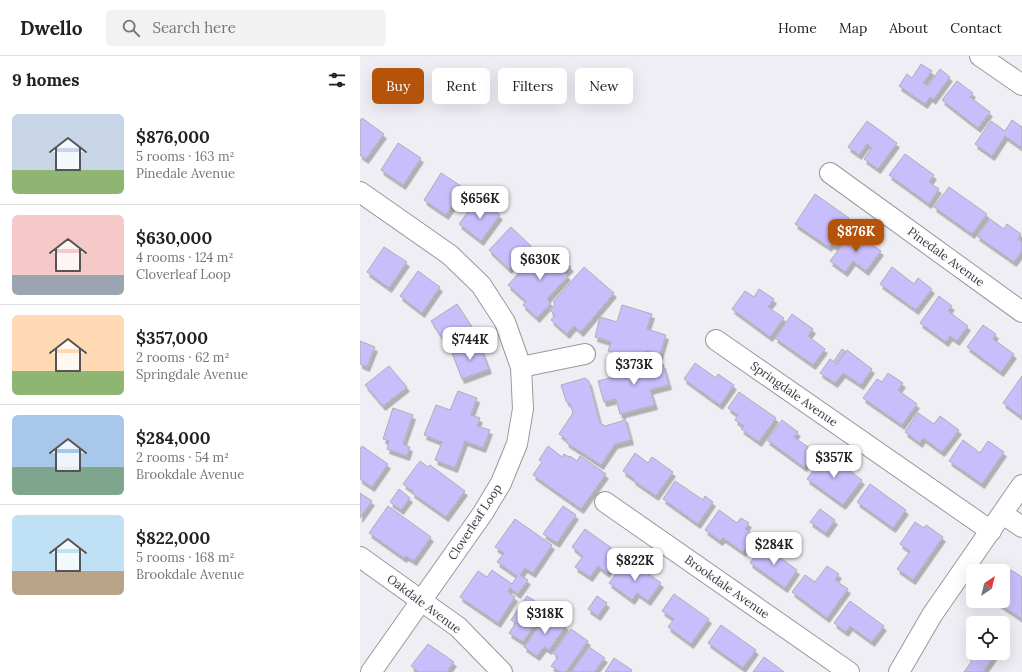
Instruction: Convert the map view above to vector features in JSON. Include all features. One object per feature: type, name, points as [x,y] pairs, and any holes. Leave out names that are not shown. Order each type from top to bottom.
[{"type":"street","points":[[980,56],[1022,85]]},
{"type":"street","name":"Pinedale Avenue","points":[[830,173],[1022,312]]},
{"type":"street","name":"Cloverleaf Loop","points":[[360,192],[450,255],[482,285],[505,322],[520,367],[523,409],[516,444],[501,483],[483,513],[371,672]]},
{"type":"street","name":"Springdale Avenue","points":[[716,340],[991,531]]},
{"type":"street","points":[[520,367],[585,354]]},
{"type":"street","points":[[899,672],[932,615],[1022,485]]},
{"type":"street","name":"Brookdale Avenue","points":[[605,502],[849,672]]},
{"type":"street","points":[[1003,514],[1022,527]]},
{"type":"street","name":"Oakdale Avenue","points":[[360,557],[458,627],[502,672]]},
{"type":"building","points":[[921,64],[932,71],[923,83],[928,86],[940,69],[950,77],[933,100],[930,97],[925,104],[899,86],[907,74],[912,78]]},
{"type":"building","points":[[957,81],[973,93],[970,97],[990,112],[978,128],[942,100]]},
{"type":"building","points":[[362,118],[384,134],[366,159],[360,155],[360,121]]},
{"type":"building","points":[[1012,120],[1022,127],[1022,148],[1005,136],[992,156],[975,144],[991,121],[1005,131]]},
{"type":"building","points":[[867,121],[897,143],[878,169],[864,159],[872,148],[867,144],[859,155],[848,147]]},
{"type":"building","points":[[398,143],[421,158],[403,185],[381,170]]},
{"type":"building","points":[[905,154],[934,175],[929,182],[939,189],[929,204],[889,175]]},
{"type":"building","points":[[441,173],[464,188],[446,215],[424,200]]},
{"type":"building","points":[[949,187],[987,214],[972,234],[934,207]]},
{"type":"building","points":[[815,194],[849,218],[844,225],[849,228],[837,247],[831,244],[829,247],[795,224]]},
{"type":"building","points":[[478,198],[500,215],[481,241],[459,224]]},
{"type":"building","points":[[990,219],[1004,229],[1007,224],[1021,234],[1018,239],[1022,242],[1022,251],[1014,262],[977,236]]},
{"type":"building","points":[[511,227],[531,246],[509,269],[489,250]]},
{"type":"building","points":[[853,231],[881,251],[866,271],[853,261],[845,272],[830,261]]},
{"type":"building","points":[[384,247],[407,262],[389,288],[367,272]]},
{"type":"building","points":[[549,248],[571,267],[565,273],[568,276],[547,299],[551,303],[537,318],[523,305],[526,301],[508,285],[540,250],[544,254]]},
{"type":"building","points":[[584,267],[614,293],[581,332],[574,326],[567,334],[551,320],[555,315],[550,310],[555,304],[553,302]]},
{"type":"building","points":[[892,267],[914,284],[918,278],[932,289],[916,310],[880,284]]},
{"type":"building","points":[[418,271],[440,287],[422,313],[400,296]]},
{"type":"building","points":[[759,289],[774,299],[768,307],[784,318],[770,337],[732,309],[745,291],[754,297]]},
{"type":"building","points":[[939,296],[952,306],[948,311],[968,326],[957,341],[950,336],[946,342],[920,323]]},
{"type":"building","points":[[457,304],[472,327],[446,344],[431,321]]},
{"type":"building","points":[[622,305],[652,314],[647,329],[666,335],[660,355],[646,351],[645,356],[632,352],[630,358],[608,351],[611,342],[595,337],[600,317],[617,322]]},
{"type":"building","points":[[792,314],[813,329],[808,336],[825,349],[813,365],[775,338]]},
{"type":"building","points":[[983,325],[996,334],[993,339],[1014,354],[1001,372],[967,347]]},
{"type":"building","points":[[360,341],[375,347],[367,367],[360,364]]},
{"type":"building","points":[[479,343],[489,369],[462,379],[452,353]]},
{"type":"building","points":[[842,349],[845,351],[837,362],[834,361]]},
{"type":"building","points":[[847,350],[872,369],[861,385],[843,373],[835,383],[820,373],[830,359],[837,364]]},
{"type":"building","points":[[646,360],[649,368],[663,364],[669,385],[650,390],[655,405],[620,414],[616,399],[604,402],[598,381],[614,377],[612,369]]},
{"type":"building","points":[[695,363],[716,378],[718,374],[734,385],[720,405],[684,379]]},
{"type":"building","points":[[389,366],[407,387],[383,406],[365,385]]},
{"type":"building","points":[[888,373],[903,383],[898,390],[917,404],[902,425],[863,398],[877,379],[882,382]]},
{"type":"building","points":[[1022,376],[1022,417],[1003,403]]},
{"type":"building","points":[[585,378],[589,381],[600,423],[605,426],[622,421],[625,418],[631,440],[615,444],[601,465],[567,443],[566,439],[559,434],[573,413],[570,404],[566,401],[561,385]]},
{"type":"building","points":[[458,391],[477,398],[471,415],[480,418],[477,426],[490,430],[483,448],[465,441],[455,468],[435,460],[442,442],[424,435],[436,405],[450,410]]},
{"type":"building","points":[[739,392],[776,418],[759,442],[741,429],[744,426],[735,420],[738,415],[728,408]]},
{"type":"building","points":[[393,408],[413,415],[403,444],[410,447],[407,456],[387,449],[389,441],[383,439]]},
{"type":"building","points":[[918,413],[934,424],[940,416],[959,430],[942,452],[923,438],[920,443],[905,432]]},
{"type":"building","points":[[782,420],[798,432],[794,437],[815,452],[804,467],[767,440]]},
{"type":"building","points":[[963,440],[980,453],[988,441],[1004,452],[982,484],[949,461]]},
{"type":"building","points":[[362,446],[388,464],[372,487],[360,479],[360,449]]},
{"type":"building","points":[[548,446],[562,457],[564,454],[577,461],[580,456],[606,474],[581,509],[533,475],[542,462],[539,460]]},
{"type":"building","points":[[635,453],[648,463],[652,457],[673,472],[656,496],[623,471]]},
{"type":"building","points":[[826,453],[862,480],[843,505],[807,479]]},
{"type":"building","points":[[420,461],[428,467],[430,465],[465,491],[446,517],[412,493],[413,491],[403,484]]},
{"type":"building","points":[[675,481],[703,500],[705,496],[713,502],[698,524],[663,499]]},
{"type":"building","points":[[870,484],[906,510],[893,528],[857,502]]},
{"type":"building","points":[[399,489],[410,498],[401,510],[390,502]]},
{"type":"building","points":[[360,493],[372,501],[360,518]]},
{"type":"building","points":[[388,506],[431,537],[414,561],[406,556],[404,558],[369,533]]},
{"type":"building","points":[[563,506],[576,515],[557,543],[543,534]]},
{"type":"building","points":[[820,509],[835,520],[826,533],[810,522]]},
{"type":"building","points":[[719,510],[737,523],[741,518],[749,523],[745,529],[755,536],[743,552],[723,538],[720,541],[705,530]]},
{"type":"building","points":[[515,519],[552,545],[533,573],[525,568],[520,575],[528,580],[518,594],[510,588],[508,592],[515,597],[498,623],[460,597],[478,571],[487,577],[492,570],[512,584],[517,576],[497,562],[504,553],[495,547]]},
{"type":"building","points":[[915,522],[924,528],[926,525],[943,537],[913,580],[897,569],[910,551],[900,544]]},
{"type":"building","points":[[585,529],[620,554],[607,573],[598,566],[590,577],[575,567],[583,556],[572,547]]},
{"type":"building","points":[[763,545],[797,570],[785,588],[750,563]]},
{"type":"building","points":[[626,560],[634,566],[635,564],[661,583],[648,601],[637,593],[632,600],[609,583]]},
{"type":"building","points":[[827,566],[839,574],[835,580],[848,589],[827,618],[792,592],[805,575],[815,582]]},
{"type":"building","points":[[1011,570],[1022,577],[1022,619],[1006,608],[1010,608]]},
{"type":"building","points":[[674,594],[709,619],[691,644],[668,627],[674,619],[662,611]]},
{"type":"building","points":[[527,596],[546,608],[523,642],[509,633],[516,623],[511,620]]},
{"type":"building","points":[[597,596],[607,603],[598,616],[588,609]]},
{"type":"building","points":[[850,601],[884,626],[872,642],[850,626],[846,632],[834,623]]},
{"type":"building","points":[[548,613],[566,626],[549,650],[544,647],[537,656],[524,647]]},
{"type":"building","points":[[721,625],[756,650],[743,668],[708,643]]},
{"type":"building","points":[[571,629],[588,641],[566,672],[560,672],[551,666],[558,657],[553,653]]},
{"type":"building","points":[[428,644],[454,662],[447,672],[419,672],[411,666]]},
{"type":"building","points":[[589,647],[605,658],[594,672],[571,672]]},
{"type":"building","points":[[764,657],[784,672],[753,672]]},
{"type":"building","points":[[614,658],[632,670],[631,672],[605,672]]},
{"type":"building","points":[[971,660],[991,660],[983,672],[964,672],[972,661]]}]
